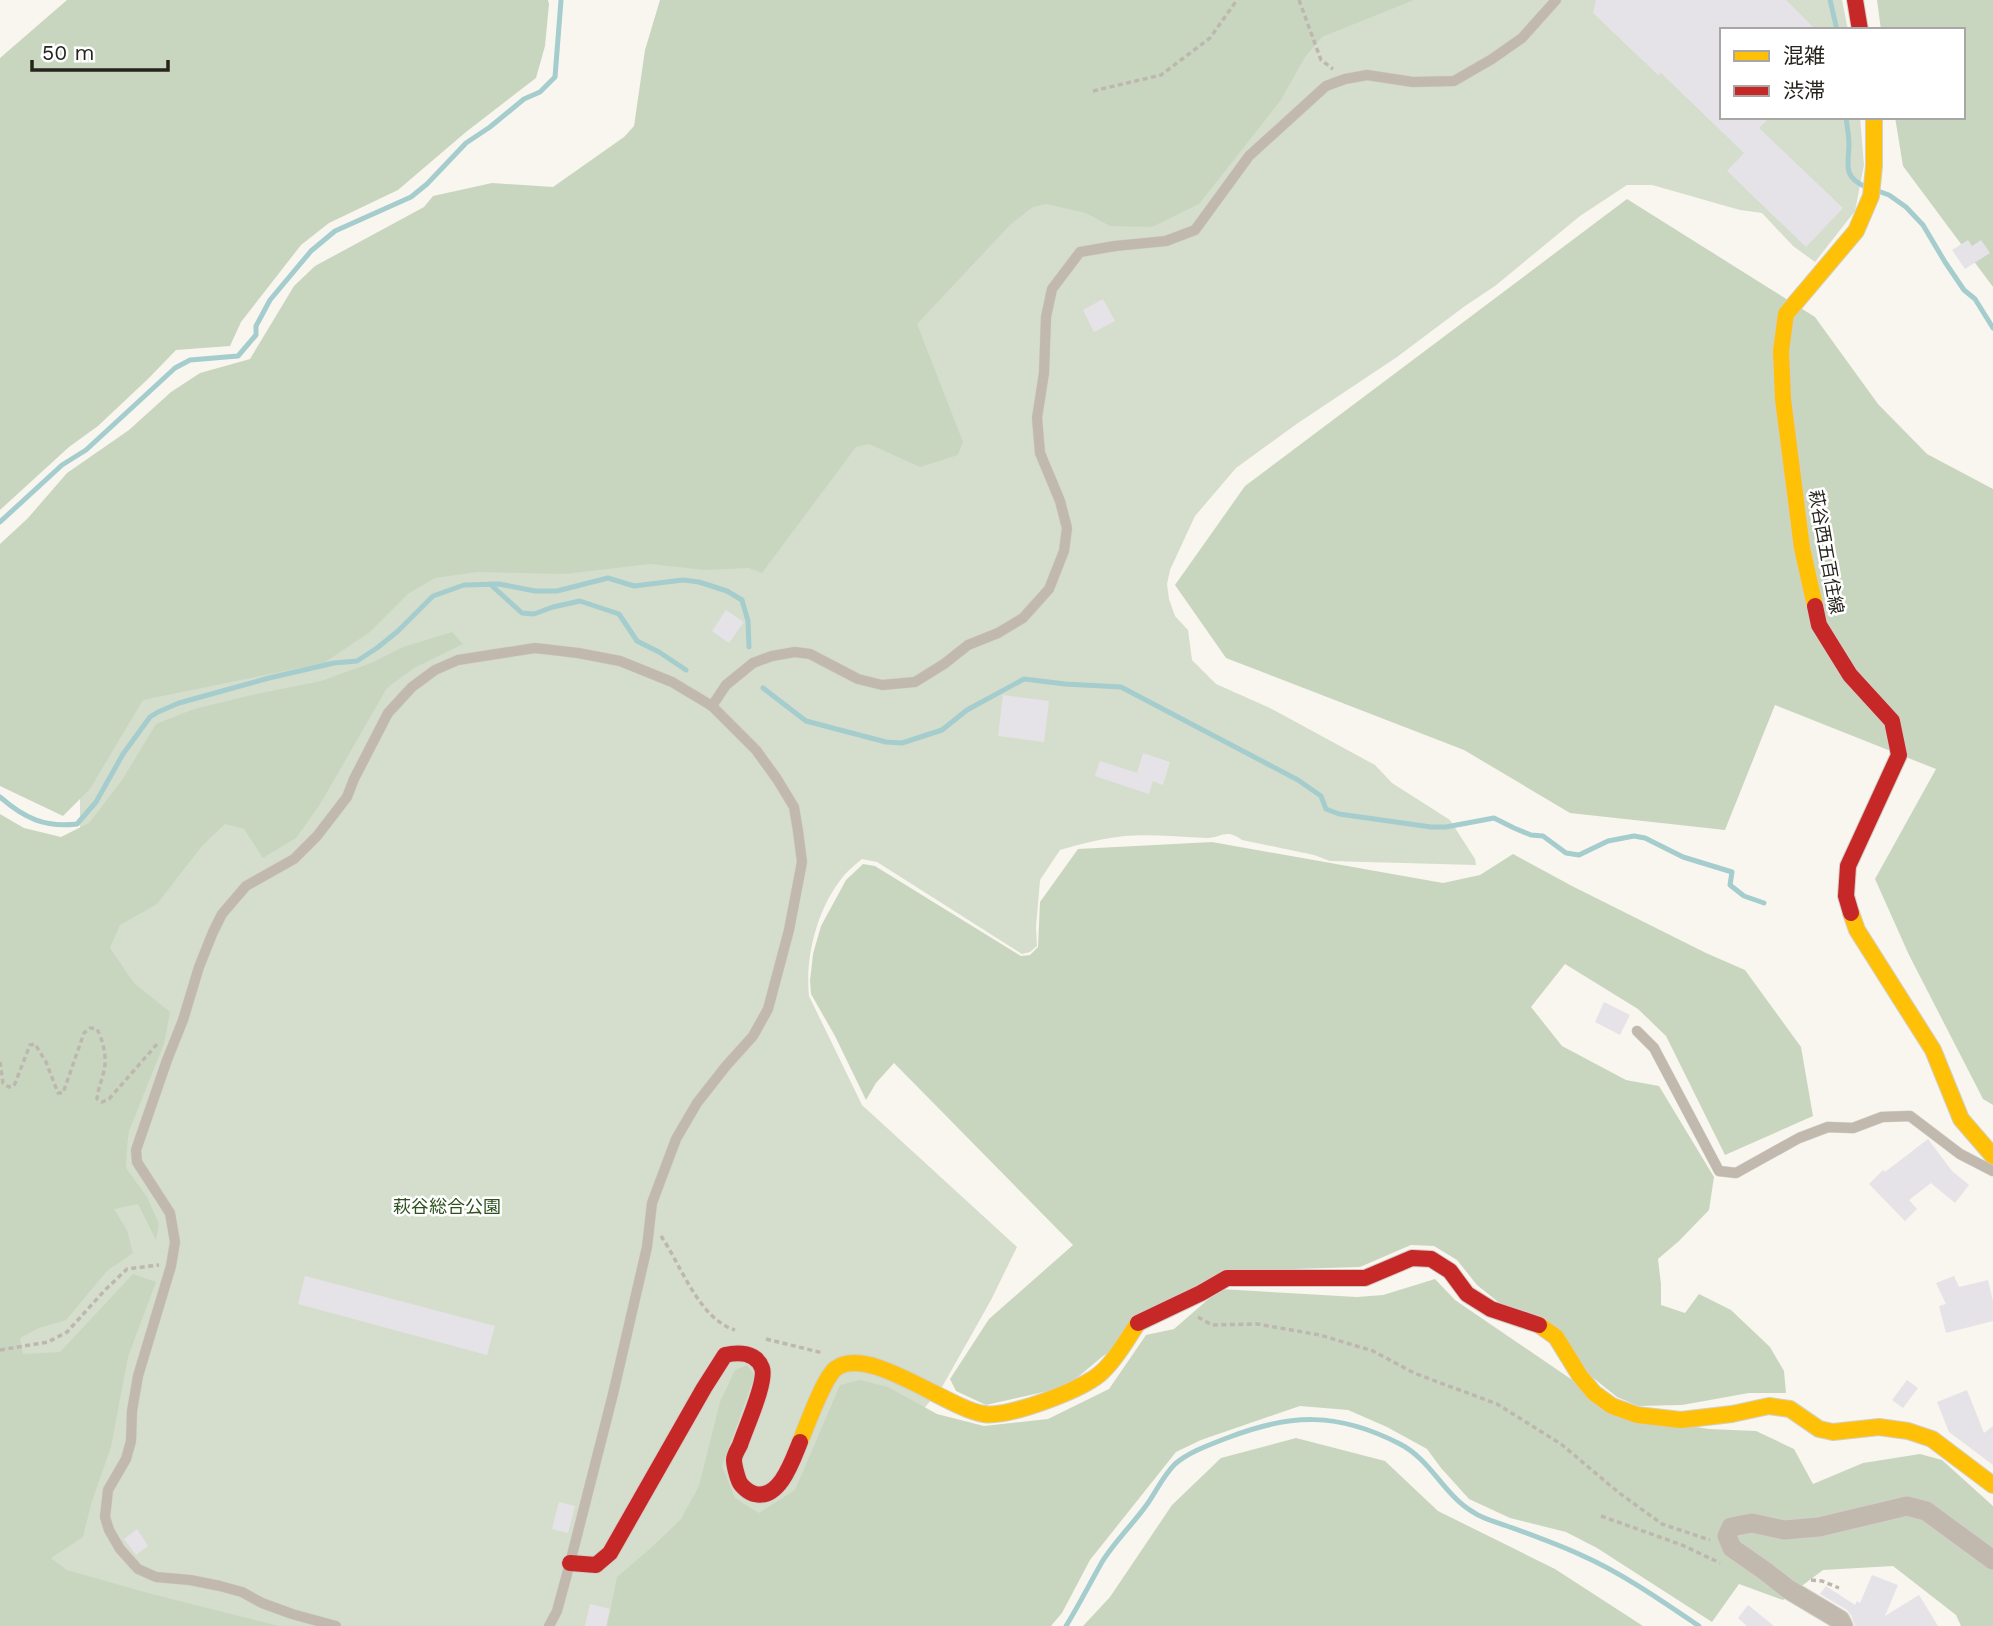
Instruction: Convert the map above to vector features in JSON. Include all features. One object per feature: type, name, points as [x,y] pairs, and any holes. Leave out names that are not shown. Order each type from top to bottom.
[{"type":"street","points":[[1855,0],[1860,28]]},
{"type":"street","name":"萩谷西五百住線","points":[[1874,119],[1871,196],[1856,231],[1786,314],[1781,351],[1783,399],[1802,548],[1819,625],[1850,675],[1892,721],[1899,755],[1848,866],[1846,896],[1857,930],[1933,1050],[1961,1119],[1993,1156]]},
{"type":"street","points":[[570,1563],[596,1565],[610,1553],[725,1354],[739,1351],[748,1353],[762,1367],[762,1381],[734,1460],[739,1482],[751,1493],[759,1495],[777,1488],[787,1472],[824,1387],[834,1370],[845,1364],[867,1364],[903,1377],[966,1409],[986,1415],[1015,1410],[1050,1400],[1082,1386],[1103,1372],[1139,1322],[1202,1293],[1227,1278],[1365,1278],[1412,1258],[1431,1259],[1450,1271],[1467,1294],[1491,1309],[1541,1326],[1556,1337],[1580,1376],[1594,1393],[1612,1406],[1637,1415],[1681,1420],[1769,1406],[1790,1409],[1819,1429],[1833,1432],[1879,1427],[1909,1431],[1932,1438],[1993,1485]]},
{"type":"street","points":[[1843,1626],[1840,1620],[1788,1589],[1765,1571],[1730,1558],[1727,1536],[1731,1527],[1752,1523],[1784,1531],[1819,1527],[1907,1506],[1926,1511],[1993,1560]]},
{"type":"lane","points":[[712,706],[726,685],[753,663],[795,652],[810,654],[858,679],[882,685],[915,682],[968,645],[998,633],[1023,618],[1049,589],[1065,551],[1067,528],[1060,501],[1040,453],[1037,418],[1044,373],[1046,317],[1052,289],[1080,252],[1166,241],[1195,230],[1249,156],[1326,86],[1367,75],[1413,82],[1454,81],[1522,38],[1556,0]]},
{"type":"lane","points":[[337,1626],[292,1614],[242,1592],[220,1586],[156,1577],[138,1569],[120,1549],[109,1530],[105,1517],[108,1490],[126,1459],[131,1441],[132,1411],[138,1376],[171,1266],[175,1242],[170,1213],[137,1162],[136,1150],[183,1020],[199,967],[222,914],[246,886],[294,859],[317,836],[347,797],[388,713],[412,687],[435,670],[458,660],[535,648],[620,661],[673,682],[712,706],[756,750],[794,807],[802,862],[789,930],[768,1009],[752,1036],[697,1103],[676,1139],[652,1203],[647,1247],[613,1394],[570,1563],[549,1626]]},
{"type":"lane","points":[[1637,1031],[1654,1048],[1719,1171],[1736,1173],[1799,1138],[1828,1127],[1853,1128],[1882,1117],[1910,1116],[1960,1154],[1993,1171]]},
{"type":"path","points":[[1093,91],[1161,75],[1210,37],[1237,0]]},
{"type":"path","points":[[1299,0],[1321,60],[1345,79]]},
{"type":"path","points":[[0,1062],[4,1083],[9,1087],[14,1086],[30,1045],[35,1044],[46,1062],[58,1093],[63,1093],[81,1040],[90,1028],[97,1029],[106,1064],[97,1099],[102,1102],[109,1099],[155,1046],[183,1020]]},
{"type":"path","points":[[650,1220],[706,1311],[726,1327],[745,1333]]},
{"type":"path","points":[[0,1350],[48,1342],[67,1332],[127,1269],[151,1265],[171,1266]]},
{"type":"path","points":[[1176,1305],[1212,1325],[1257,1324],[1320,1335],[1373,1351],[1414,1373],[1497,1404],[1561,1444],[1618,1492],[1662,1524],[1730,1558]]},
{"type":"path","points":[[765,1338],[825,1353]]},
{"type":"path","points":[[1601,1516],[1682,1545],[1730,1558]]},
{"type":"green space","points":[[67,0],[548,0],[549,4],[545,46],[536,78],[466,132],[398,190],[329,223],[301,245],[241,322],[230,346],[176,350],[98,426],[69,447],[0,510],[0,58]]},
{"type":"green space","points":[[660,0],[1414,0],[1322,37],[1305,57],[1281,100],[1199,204],[1152,227],[1110,226],[1086,213],[1046,204],[1033,207],[1011,224],[917,324],[963,442],[958,455],[920,467],[869,444],[856,447],[762,573],[749,568],[705,570],[650,564],[565,574],[477,572],[435,578],[409,593],[370,632],[324,663],[143,700],[90,789],[63,816],[0,786],[0,544],[28,518],[67,473],[129,430],[171,392],[200,373],[250,359],[294,286],[315,266],[424,207],[433,196],[492,183],[553,187],[624,137],[634,126],[645,50]]},
{"type":"green space","name":"萩谷総合公園","points":[[1237,0],[1842,0],[1848,28],[1720,28],[1720,119],[1860,119],[1864,165],[1855,211],[1815,262],[1793,246],[1762,213],[1740,210],[1652,185],[1627,185],[1580,216],[1495,286],[1397,357],[1236,468],[1195,516],[1170,570],[1167,584],[1169,599],[1175,616],[1188,630],[1192,660],[1216,684],[1270,708],[1375,765],[1392,783],[1450,820],[1475,859],[1476,865],[1330,861],[1227,834],[1212,838],[1135,835],[1100,840],[1060,850],[1040,880],[1037,946],[1022,954],[877,862],[862,859],[846,873],[833,890],[820,919],[811,950],[809,996],[862,1105],[1017,1247],[991,1300],[942,1387],[742,1626],[0,1626],[0,950],[80,834],[80,722]]},
{"type":"green space","points":[[1877,0],[1993,0],[1993,287],[1903,166],[1895,119],[1965,119],[1965,28],[1881,28]]},
{"type":"green space","points":[[1627,199],[1815,317],[1878,404],[1927,454],[1993,489],[1993,1105],[1983,1099],[1909,955],[1875,879],[1936,769],[1775,705],[1725,830],[1570,813],[1464,750],[1226,658],[1175,585],[1245,486]]},
{"type":"green space","points":[[452,632],[463,644],[414,668],[387,688],[319,806],[296,838],[263,858],[244,829],[225,824],[202,846],[157,904],[120,925],[110,948],[134,983],[170,1012],[164,1044],[129,1131],[127,1147],[126,1168],[147,1197],[159,1224],[156,1240],[138,1204],[114,1209],[127,1230],[133,1253],[107,1271],[66,1320],[39,1328],[20,1338],[23,1354],[60,1352],[133,1274],[156,1282],[128,1357],[111,1447],[92,1501],[83,1537],[51,1558],[67,1570],[279,1626],[0,1626],[0,814],[24,828],[61,837],[89,823],[122,780],[156,724],[194,709],[321,681],[371,663],[403,647]]},
{"type":"green space","points":[[1212,842],[1443,883],[1480,875],[1513,854],[1706,953],[1745,970],[1801,1047],[1813,1116],[1725,1155],[1666,1036],[1638,1009],[1565,964],[1531,1007],[1562,1046],[1626,1080],[1659,1086],[1714,1177],[1709,1210],[1658,1259],[1661,1305],[1685,1313],[1699,1294],[1731,1310],[1770,1347],[1784,1371],[1786,1393],[1749,1393],[1682,1405],[1638,1406],[1617,1397],[1477,1285],[1457,1260],[1434,1246],[1411,1245],[1360,1267],[1226,1271],[1103,1356],[1066,1387],[986,1405],[956,1391],[950,1379],[989,1319],[1073,1245],[894,1063],[876,1083],[866,1100],[811,994],[813,954],[821,926],[846,880],[863,864],[875,866],[1021,956],[1030,955],[1038,947],[1040,902],[1078,849]]},
{"type":"green space","points":[[1435,1279],[1455,1300],[1625,1416],[1709,1429],[1756,1431],[1794,1449],[1813,1484],[1863,1463],[1920,1454],[1942,1460],[1993,1506],[1993,1626],[1961,1626],[1956,1615],[1893,1566],[1823,1570],[1783,1600],[1739,1584],[1712,1622],[1597,1548],[1566,1532],[1510,1518],[1469,1499],[1427,1449],[1387,1427],[1348,1410],[1300,1406],[1201,1440],[1176,1452],[1090,1560],[1062,1613],[1051,1626],[607,1626],[617,1577],[681,1519],[699,1486],[720,1402],[735,1370],[747,1365],[755,1375],[722,1466],[735,1498],[759,1513],[795,1490],[840,1385],[860,1380],[888,1387],[937,1414],[984,1426],[1048,1419],[1109,1389],[1146,1335],[1174,1329],[1220,1289],[1357,1297],[1383,1295]]},
{"type":"green space","points":[[1296,1438],[1385,1461],[1438,1511],[1555,1569],[1643,1626],[1083,1626],[1110,1597],[1172,1505],[1221,1458]]},
{"type":"building","points":[[1596,0],[1786,0],[1814,28],[1720,28],[1720,119],[1768,119],[1759,128],[1843,208],[1806,247],[1727,171],[1744,153],[1661,73],[1658,75],[1593,13]]},
{"type":"building","points":[[1968,240],[1972,246],[1981,240],[1990,253],[1965,269],[1952,250]]},
{"type":"building","points":[[1103,299],[1115,321],[1094,332],[1083,310]]},
{"type":"building","points":[[726,610],[744,622],[729,643],[712,631]]},
{"type":"building","points":[[1003,695],[1049,701],[1044,742],[998,736]]},
{"type":"building","points":[[1143,753],[1170,762],[1163,785],[1153,781],[1149,794],[1095,776],[1100,761],[1137,773]]},
{"type":"building","points":[[1604,1002],[1630,1015],[1620,1035],[1595,1022]]},
{"type":"building","points":[[1928,1139],[1952,1171],[1969,1185],[1955,1203],[1931,1183],[1909,1200],[1917,1209],[1905,1221],[1869,1184],[1883,1170],[1885,1172]]},
{"type":"building","points":[[305,1276],[495,1326],[487,1355],[298,1304]]},
{"type":"building","points":[[1954,1276],[1959,1287],[1988,1280],[1993,1301],[1993,1321],[1946,1333],[1939,1306],[1946,1304],[1936,1283]]},
{"type":"building","points":[[1907,1380],[1918,1388],[1903,1408],[1892,1400]]},
{"type":"building","points":[[1967,1390],[1984,1433],[1993,1426],[1993,1465],[1949,1432],[1937,1402]]},
{"type":"building","points":[[559,1502],[575,1506],[568,1533],[552,1529]]},
{"type":"building","points":[[137,1529],[148,1546],[136,1555],[124,1539]]},
{"type":"building","points":[[1872,1575],[1898,1585],[1885,1616],[1919,1595],[1938,1626],[1855,1626],[1847,1610],[1820,1594],[1826,1586],[1855,1605],[1857,1601],[1860,1603]]},
{"type":"building","points":[[590,1604],[610,1609],[606,1626],[585,1626]]},
{"type":"building","points":[[1748,1605],[1774,1626],[1747,1626],[1738,1618]]},
{"type":"waterway","points":[[0,522],[62,465],[86,450],[175,368],[190,360],[238,356],[256,335],[256,326],[270,300],[311,251],[335,231],[411,197],[466,143],[524,99],[540,92],[555,77],[561,0]]},
{"type":"waterway","points":[[1830,0],[1837,28]]},
{"type":"waterway","points":[[1846,119],[1848,170],[1854,179],[1866,187]]},
{"type":"waterway","points":[[1878,191],[1906,207],[1923,225],[1964,290],[1975,299],[1993,328]]},
{"type":"waterway","points":[[0,797],[18,811],[36,820],[65,825],[77,824],[96,802],[123,754],[150,717],[158,712],[179,703],[269,678],[334,663],[357,661],[398,631],[433,596],[464,585],[499,584],[535,591],[557,591],[608,578],[634,586],[683,580],[699,582],[727,591],[742,600],[748,621],[749,647]]},
{"type":"waterway","points":[[490,584],[522,613],[534,614],[580,601],[619,614],[637,641],[686,670]]},
{"type":"waterway","points":[[763,688],[806,721],[886,742],[902,743],[942,730],[967,710],[1024,679],[1121,687],[1298,780],[1321,796],[1326,809],[1339,814],[1431,827],[1446,827],[1494,818],[1531,835],[1543,836],[1566,853],[1579,855],[1608,841],[1634,836],[1645,838],[1683,857],[1732,872],[1730,885],[1744,896],[1764,903]]},
{"type":"waterway","points":[[1066,1626],[1107,1554],[1143,1510],[1175,1464],[1199,1449],[1227,1438],[1294,1420],[1335,1421],[1356,1426],[1400,1444],[1420,1459],[1463,1505],[1477,1514],[1554,1543],[1612,1570],[1699,1626]]},
{"type":"traffic: slow","points":[[1815,606],[1802,548],[1783,399],[1781,351],[1786,314],[1856,231],[1871,196],[1874,119]]},
{"type":"traffic: slow","points":[[1851,913],[1857,930],[1933,1050],[1961,1119],[1993,1156]]},
{"type":"traffic: slow","points":[[800,1442],[825,1383],[835,1369],[849,1363],[867,1364],[887,1370],[969,1410],[984,1414],[1010,1412],[1064,1394],[1094,1378],[1113,1360],[1138,1323]]},
{"type":"traffic: slow","points":[[1539,1325],[1556,1337],[1594,1393],[1612,1406],[1637,1415],[1681,1420],[1769,1406],[1790,1409],[1819,1429],[1833,1432],[1879,1427],[1908,1431],[1932,1439],[1993,1485]]},
{"type":"traffic: jam","points":[[1855,0],[1860,28]]},
{"type":"traffic: jam","points":[[1815,606],[1819,625],[1850,675],[1892,721],[1899,755],[1848,866],[1846,896],[1851,913]]},
{"type":"traffic: jam","points":[[1138,1323],[1227,1278],[1365,1278],[1412,1258],[1431,1259],[1450,1271],[1467,1294],[1491,1309],[1539,1325]]},
{"type":"traffic: jam","points":[[570,1563],[596,1565],[610,1553],[725,1355],[751,1356],[759,1363],[763,1375],[759,1394],[734,1458],[742,1485],[755,1494],[772,1491],[784,1477],[800,1442]]}]
